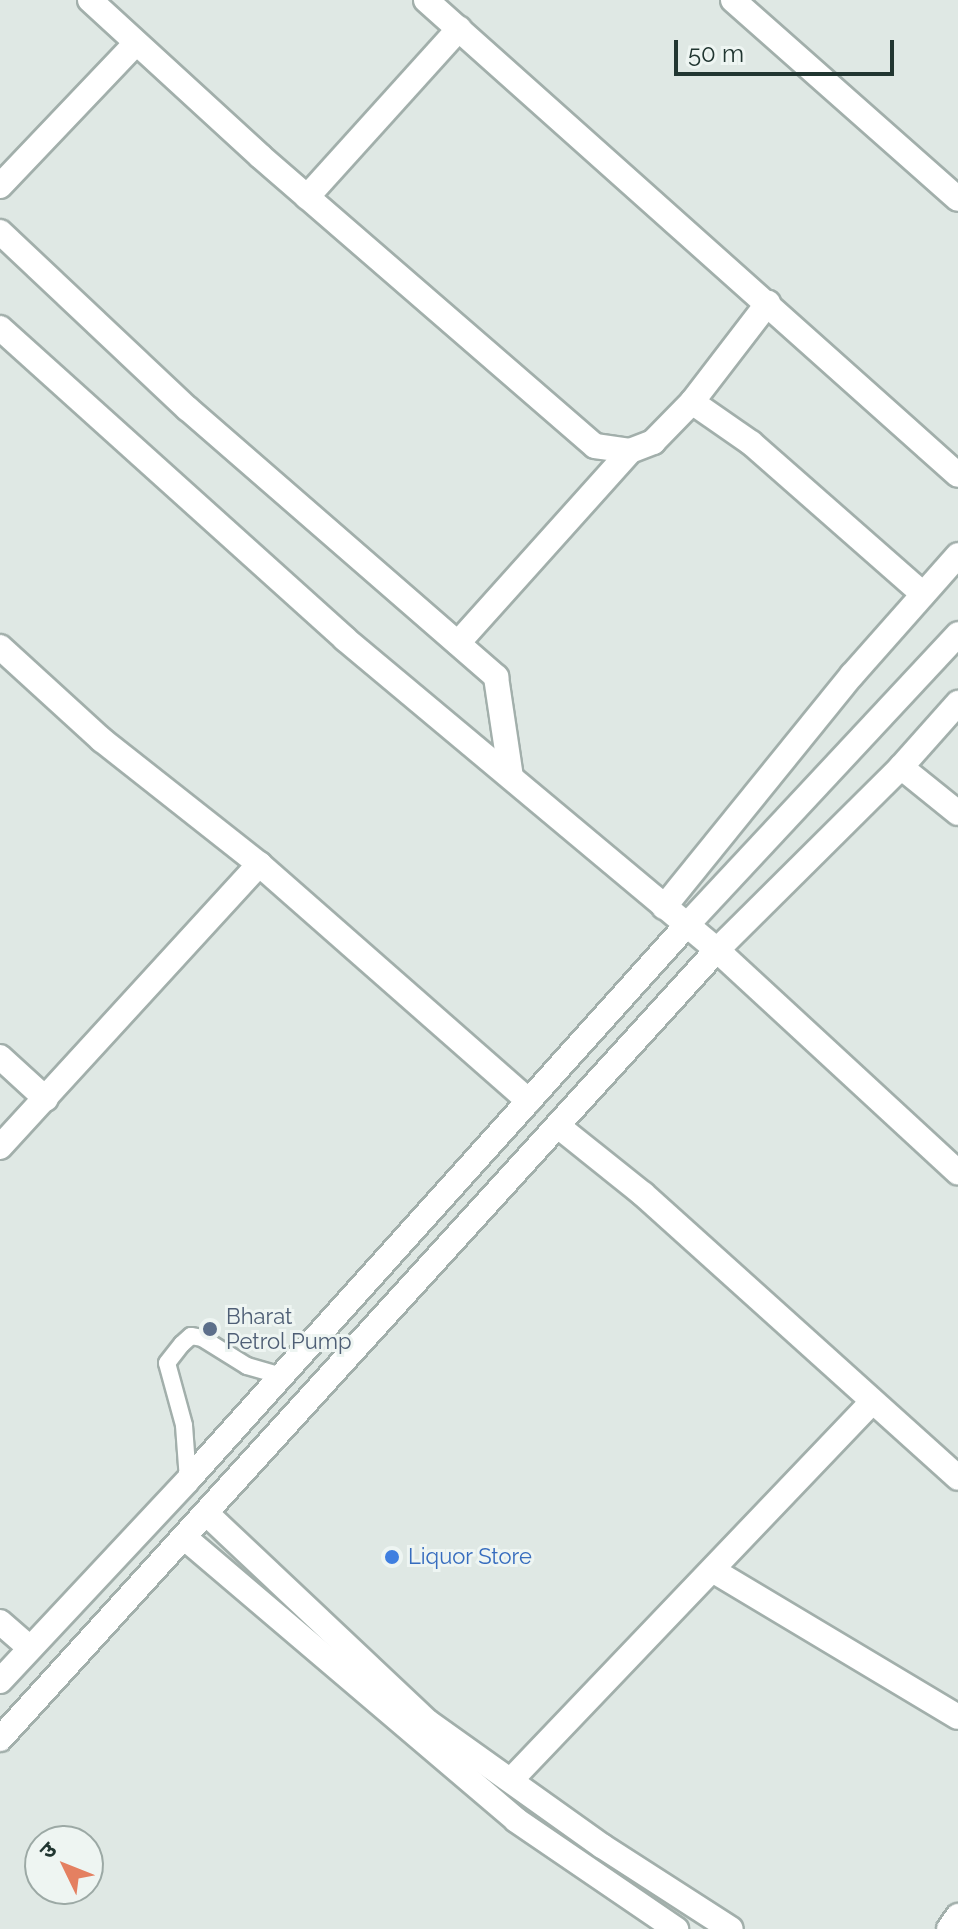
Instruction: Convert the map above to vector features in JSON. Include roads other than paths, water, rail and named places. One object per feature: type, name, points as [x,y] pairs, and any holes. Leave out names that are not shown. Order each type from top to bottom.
[{"type":"street","points":[[90,0],[307,197],[595,446],[630,451]]},
{"type":"street","points":[[426,0],[958,475]]},
{"type":"street","points":[[733,0],[958,199]]},
{"type":"street","points":[[307,197],[459,29]]},
{"type":"street","points":[[0,186],[136,43]]},
{"type":"street","points":[[0,232],[187,408],[496,677],[511,777]]},
{"type":"street","points":[[458,643],[630,451],[653,442],[692,402],[768,303]]},
{"type":"street","points":[[0,328],[345,639],[717,950],[958,1172]]},
{"type":"street","points":[[692,402],[751,443],[923,594]]},
{"type":"street","points":[[664,907],[958,555]]},
{"type":"street","points":[[0,1681],[188,1480],[686,926],[958,634]]},
{"type":"street","points":[[0,647],[102,740],[259,864],[529,1101]]},
{"type":"street","points":[[0,1739],[717,950],[901,767],[958,703]]},
{"type":"street","points":[[901,767],[958,813]]},
{"type":"street","points":[[1,1145],[259,864]]},
{"type":"street","points":[[0,1057],[46,1099]]},
{"type":"street","points":[[558,1126],[643,1194],[958,1478]]},
{"type":"street","points":[[511,1780],[714,1571],[872,1402]]},
{"type":"street","points":[[207,1514],[428,1722],[602,1846],[731,1929]]},
{"type":"street","points":[[185,1538],[516,1820],[676,1929]]},
{"type":"street","points":[[714,1571],[958,1717]]},
{"type":"street","points":[[0,1622],[30,1648]]},
{"type":"street","points":[[949,1929],[958,1916]]},
{"type":"lane","points":[[188,1480],[184,1425],[167,1363],[182,1344],[191,1336],[202,1338],[247,1366],[281,1376]]},
{"type":"place","name":"Bharat Petrol Pump","points":[[210,1329]]},
{"type":"place","name":"Liquor Store","points":[[392,1557]]}]
